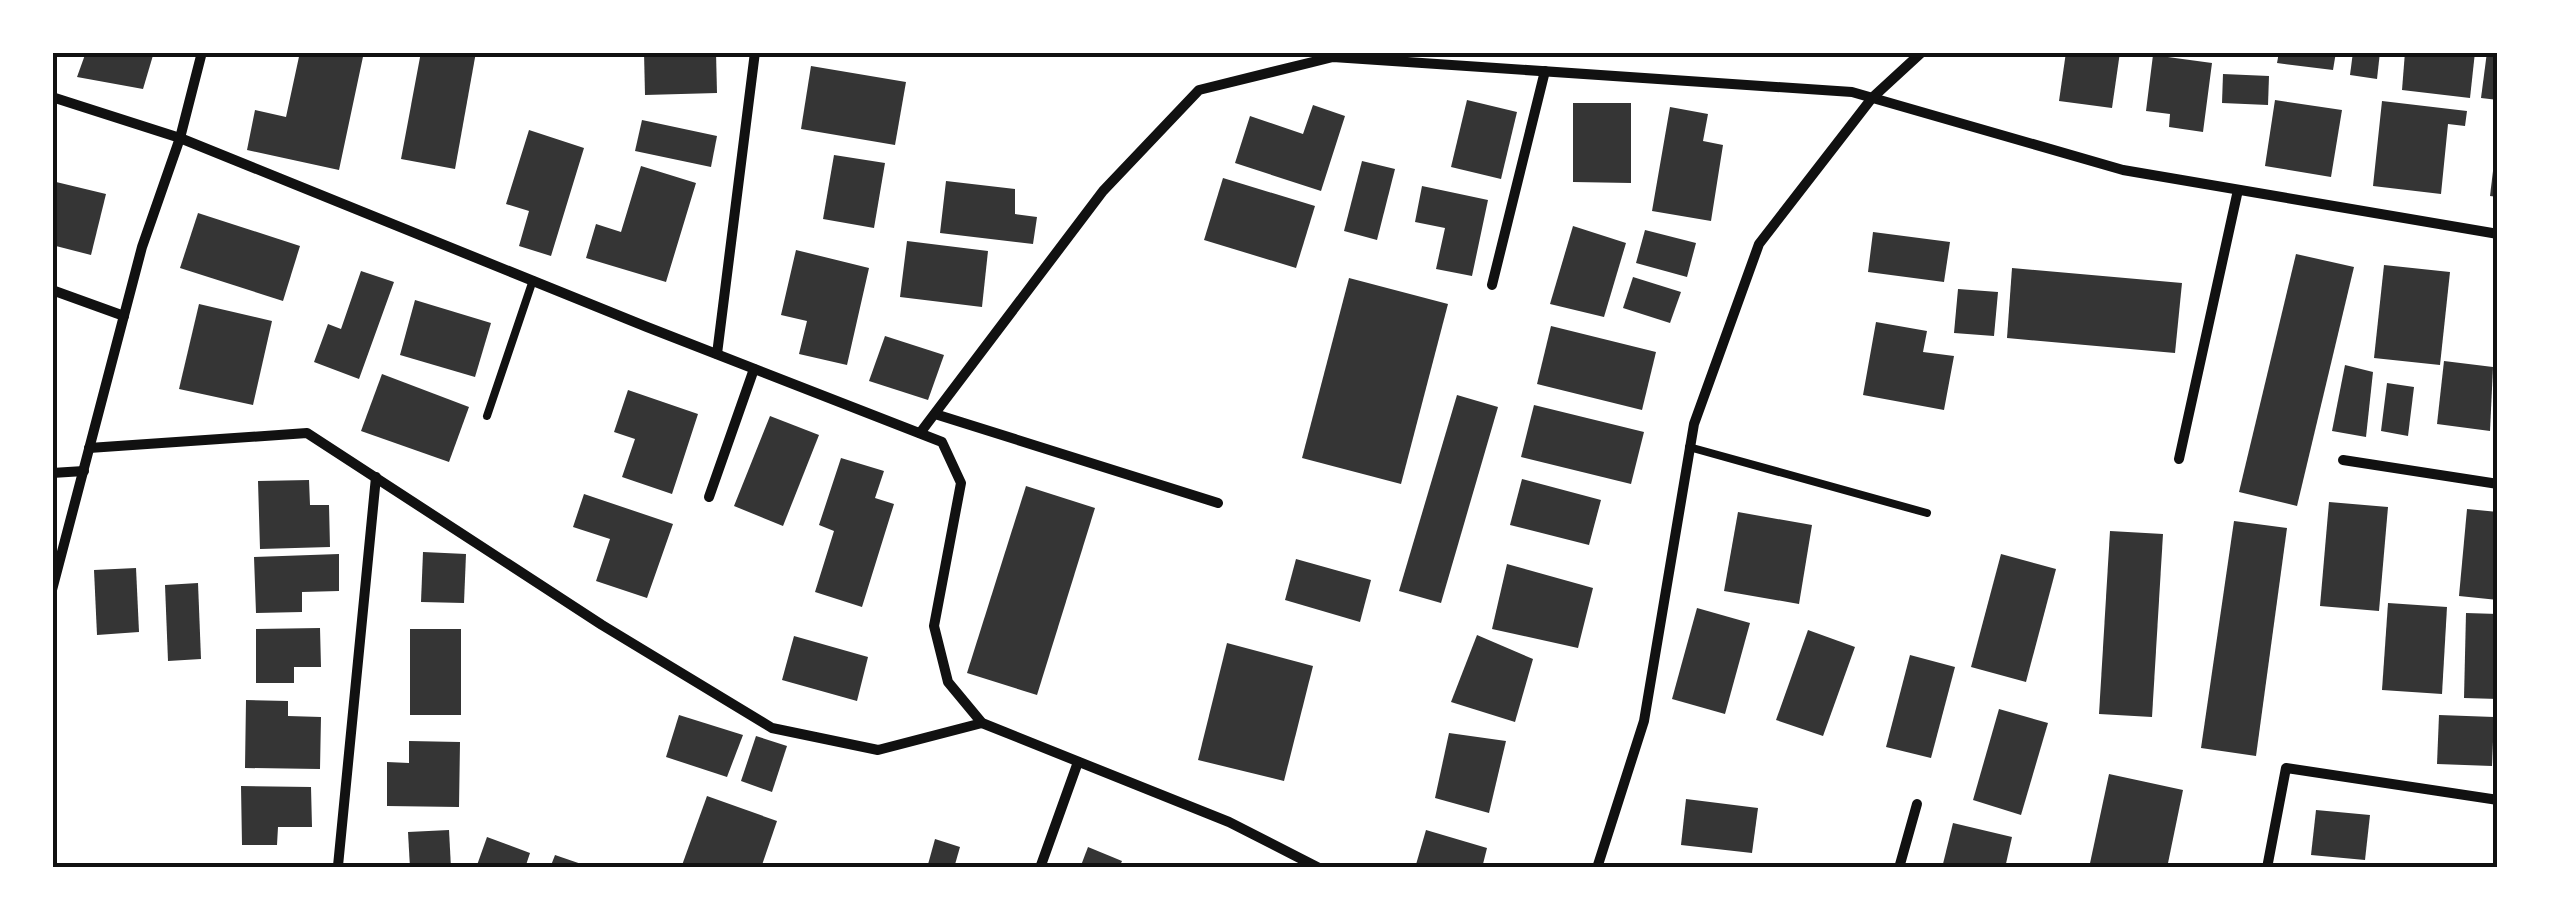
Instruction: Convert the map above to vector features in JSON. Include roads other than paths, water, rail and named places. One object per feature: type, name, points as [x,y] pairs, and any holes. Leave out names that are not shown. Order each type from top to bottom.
[{"type":"street","points":[[52,590],[142,247],[180,138],[202,52]]},
{"type":"street","points":[[717,354],[755,52]]},
{"type":"street","points":[[1598,868],[1644,721],[1694,424],[1759,244],[1872,98],[1922,52]]},
{"type":"street","points":[[920,433],[1103,192],[1199,90],[1333,57],[1852,92],[2123,170],[2498,234]]},
{"type":"street","points":[[1492,285],[1544,71]]},
{"type":"street","points":[[52,97],[180,138],[942,442],[960,483],[934,626],[948,682],[982,723],[1229,822],[1319,868]]},
{"type":"street","points":[[2179,459],[2238,190]]},
{"type":"street","points":[[52,290],[124,316]]},
{"type":"street","points":[[709,497],[754,368]]},
{"type":"street","points":[[935,414],[1218,502]]},
{"type":"street","points":[[90,448],[307,433],[602,625],[772,728],[878,750],[982,723]]},
{"type":"street","points":[[2343,460],[2498,484]]},
{"type":"street","points":[[52,472],[84,471]]},
{"type":"street","points":[[338,866],[376,477]]},
{"type":"street","points":[[1040,868],[1078,762]]},
{"type":"street","points":[[2268,868],[2286,768],[2498,800]]},
{"type":"street","points":[[1898,868],[1917,804]]},
{"type":"lane","points":[[486,416],[533,280]]},
{"type":"lane","points":[[1689,448],[1927,514]]}]
